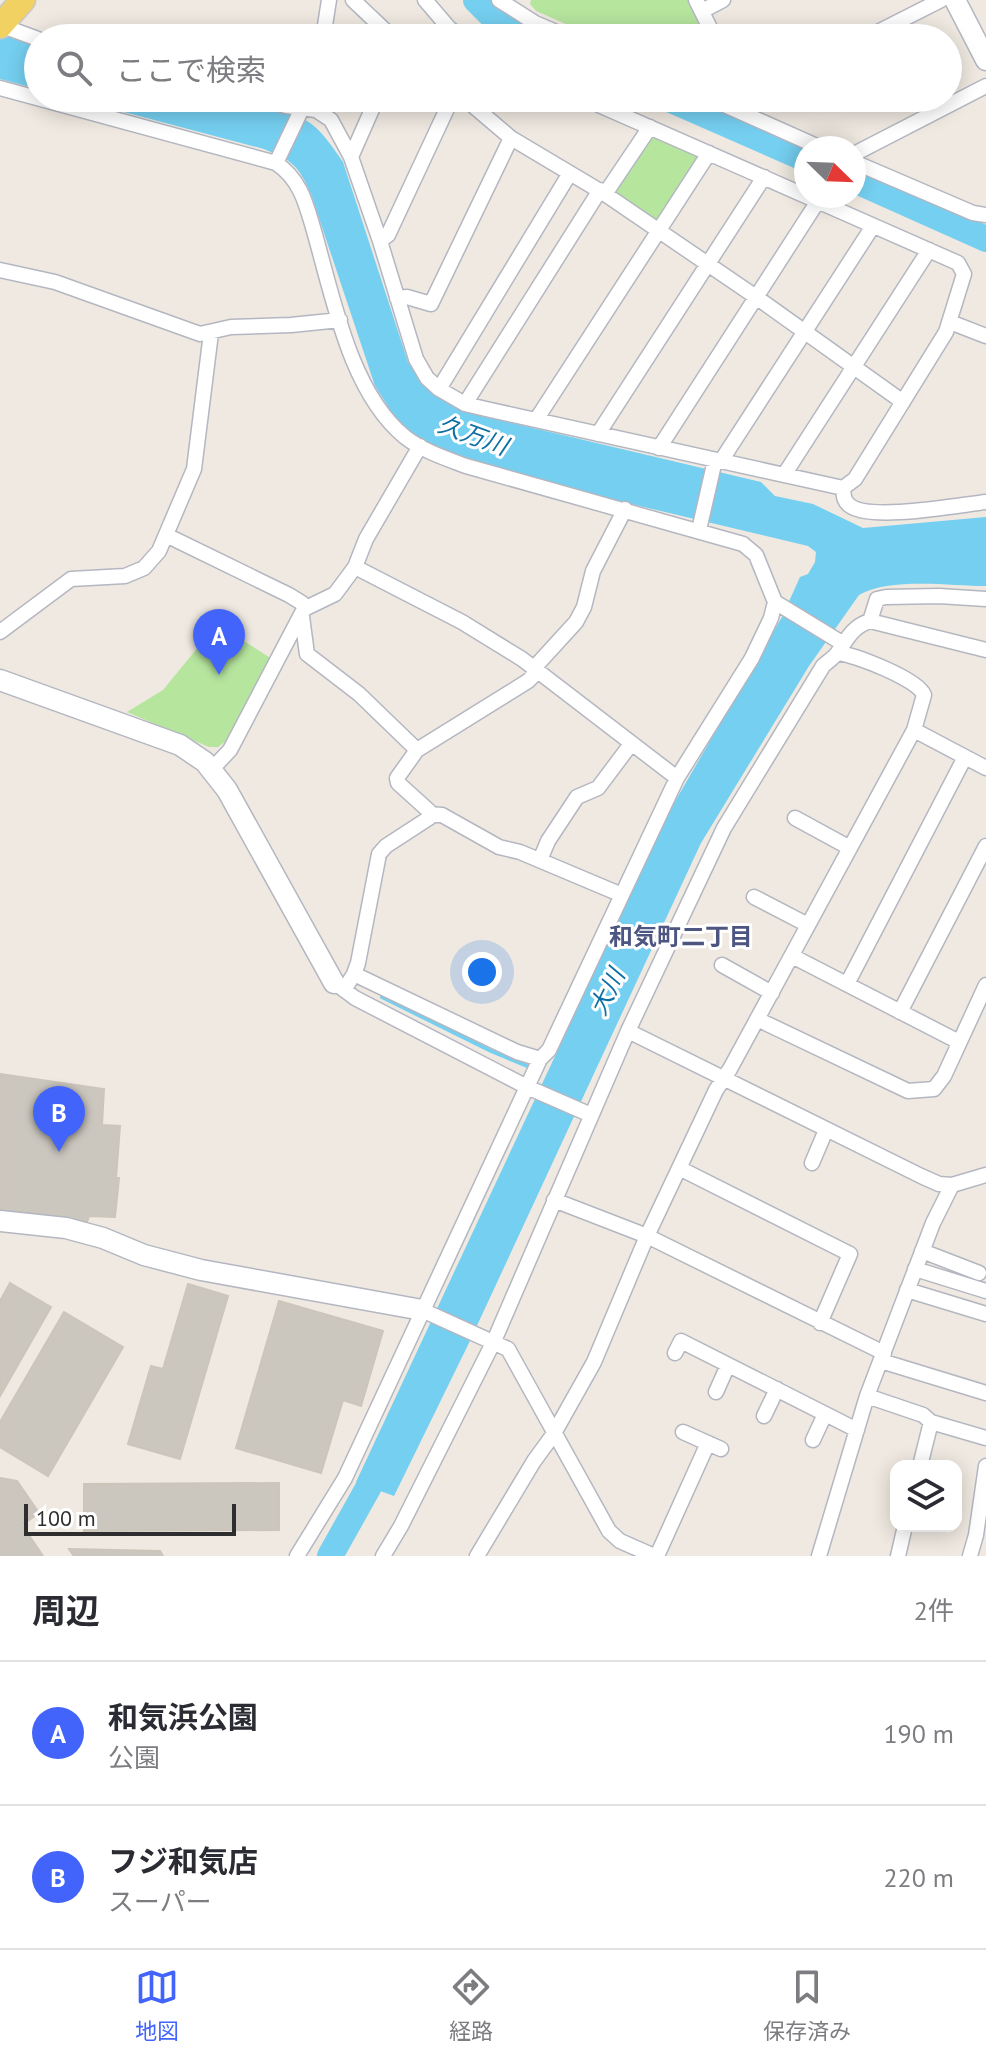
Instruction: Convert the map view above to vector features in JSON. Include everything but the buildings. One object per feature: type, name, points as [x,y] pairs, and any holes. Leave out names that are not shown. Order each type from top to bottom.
[{"type":"main road","points":[[0,25],[23,0]]},
{"type":"street","points":[[325,24],[329,0]]},
{"type":"street","points":[[353,0],[378,24]]},
{"type":"street","points":[[425,0],[446,24]]},
{"type":"street","points":[[708,24],[699,6],[723,0]]},
{"type":"street","points":[[894,24],[941,0]]},
{"type":"street","points":[[955,0],[986,60]]},
{"type":"street","points":[[503,1],[537,24]]},
{"type":"street","points":[[0,25],[24,34]]},
{"type":"street","points":[[962,98],[986,86]]},
{"type":"street","points":[[0,88],[24,94]]},
{"type":"street","points":[[91,112],[278,161],[292,176],[304,198],[340,320],[370,395],[389,420],[420,446],[466,466],[699,527],[743,544],[756,555],[778,604],[855,656],[921,688],[924,695],[914,730],[716,1090],[647,1236],[594,1362],[553,1435],[477,1556]]},
{"type":"street","points":[[278,161],[301,112]]},
{"type":"street","points":[[318,112],[331,120],[351,157],[416,359],[427,378],[439,389],[465,404],[716,463],[843,488],[855,479],[946,332],[964,274],[958,263],[832,208]]},
{"type":"street","points":[[351,157],[371,112]]},
{"type":"street","points":[[380,241],[388,235],[445,112]]},
{"type":"street","points":[[480,112],[511,138],[603,192],[903,402]]},
{"type":"street","points":[[615,112],[794,191]]},
{"type":"street","points":[[759,112],[800,136]]},
{"type":"street","points":[[866,148],[936,112]]},
{"type":"street","points":[[465,404],[603,192],[650,127]]},
{"type":"street","points":[[397,298],[407,297],[431,304],[511,138]]},
{"type":"street","points":[[536,420],[709,153]]},
{"type":"street","points":[[866,167],[973,213],[986,215]]},
{"type":"street","points":[[439,389],[570,173]]},
{"type":"street","points":[[598,434],[764,177]]},
{"type":"street","points":[[659,448],[756,297],[805,208]]},
{"type":"street","points":[[699,527],[716,463],[873,226]]},
{"type":"street","points":[[784,475],[929,250]]},
{"type":"street","points":[[0,270],[55,282],[189,331],[211,333],[231,327],[340,320]]},
{"type":"street","points":[[950,322],[986,336]]},
{"type":"street","points":[[0,632],[71,579],[125,576],[144,568],[159,551],[194,469],[211,333]]},
{"type":"street","points":[[212,769],[230,750],[303,613],[335,594],[355,567],[366,539],[420,446]]},
{"type":"street","points":[[843,488],[847,504],[874,513],[986,502]]},
{"type":"street","points":[[339,987],[354,974],[379,854],[386,846],[429,818],[429,811],[398,783],[397,778],[417,750],[528,681],[576,622],[584,607],[593,571],[625,509]]},
{"type":"street","points":[[166,535],[298,600],[303,613],[307,654]]},
{"type":"street","points":[[355,567],[462,622],[536,670],[677,778]]},
{"type":"street","points":[[870,621],[877,599],[886,597],[986,599]]},
{"type":"street","points":[[297,1556],[345,1478],[539,1061],[549,1050],[677,778],[752,658],[778,604]]},
{"type":"street","points":[[383,1556],[401,1526],[490,1339],[554,1200],[589,1114],[724,828],[823,666],[838,645],[862,623],[870,621],[986,650]]},
{"type":"street","points":[[282,653],[307,654],[359,694],[417,750]]},
{"type":"street","points":[[0,680],[180,745],[212,769],[227,790],[339,987],[589,1114]]},
{"type":"street","points":[[914,730],[986,768]]},
{"type":"street","points":[[540,860],[548,841],[577,797],[598,788],[631,744]]},
{"type":"street","points":[[847,984],[965,757]]},
{"type":"street","points":[[429,814],[442,815],[499,847],[540,860],[622,895]]},
{"type":"street","points":[[795,818],[850,848]]},
{"type":"street","points":[[900,1012],[986,846]]},
{"type":"street","points":[[754,897],[808,925]]},
{"type":"street","points":[[792,956],[959,1042]]},
{"type":"street","points":[[722,965],[772,993]]},
{"type":"street","points":[[354,974],[539,1061]]},
{"type":"street","points":[[757,1019],[908,1091],[934,1089],[944,1076],[986,985]]},
{"type":"street","points":[[628,1031],[939,1184],[952,1185],[986,1175]]},
{"type":"street","points":[[812,1163],[826,1130]]},
{"type":"street","points":[[681,1169],[850,1254],[820,1323]]},
{"type":"street","points":[[819,1556],[867,1396],[922,1251],[952,1185]]},
{"type":"street","points":[[554,1200],[647,1236],[883,1357],[986,1393]]},
{"type":"street","points":[[0,1221],[66,1228],[186,1266],[425,1311],[490,1339],[508,1349],[517,1362],[553,1435],[609,1531],[620,1541],[656,1556],[715,1446],[683,1432]]},
{"type":"street","points":[[922,1251],[979,1273]]},
{"type":"street","points":[[915,1269],[986,1291]]},
{"type":"street","points":[[907,1290],[986,1314]]},
{"type":"street","points":[[675,1353],[681,1341],[857,1430]]},
{"type":"street","points":[[716,1392],[728,1365]]},
{"type":"street","points":[[764,1416],[777,1389]]},
{"type":"street","points":[[867,1396],[923,1415],[931,1422],[986,1438]]},
{"type":"street","points":[[813,1440],[825,1414]]},
{"type":"street","points":[[922,1460],[931,1422]]},
{"type":"street","points":[[970,1556],[986,1466]]},
{"type":"street","points":[[898,1556],[904,1532]]},
{"type":"green space","points":[[531,0],[693,0],[704,24],[566,24],[536,11],[530,4]]},
{"type":"green space","points":[[653,134],[701,156],[658,223],[614,193]]},
{"type":"green space","points":[[217,624],[272,659],[226,741],[218,747],[209,747],[127,712],[163,690]]},
{"type":"water","points":[[0,34],[24,41],[24,85],[0,79]]},
{"type":"water","name":"久万川","points":[[124,112],[286,112],[312,125],[343,162],[408,362],[432,390],[462,411],[761,482],[775,496],[813,504],[863,528],[986,517],[986,586],[903,584],[872,589],[859,595],[809,666],[701,843],[468,1345],[394,1496],[356,1482],[670,810],[782,617],[800,577],[808,574],[815,562],[816,552],[808,546],[564,488],[449,453],[416,436],[394,416],[375,386],[311,194],[302,176],[294,165],[264,149]]},
{"type":"waterway","points":[[476,0],[501,24]]},
{"type":"waterway","points":[[699,112],[794,154]]},
{"type":"waterway","points":[[866,185],[986,239]]},
{"type":"waterway","points":[[382,997],[532,1068]]},
{"type":"waterway","name":"大川","points":[[330,1556],[386,1456]]},
{"type":"place","name":"和気浜公園","points":[[219,675]]},
{"type":"place","name":"フジ和気店","points":[[59,1152]]},
{"type":"district","name":"和気町二丁目","points":[[681,936]]}]
